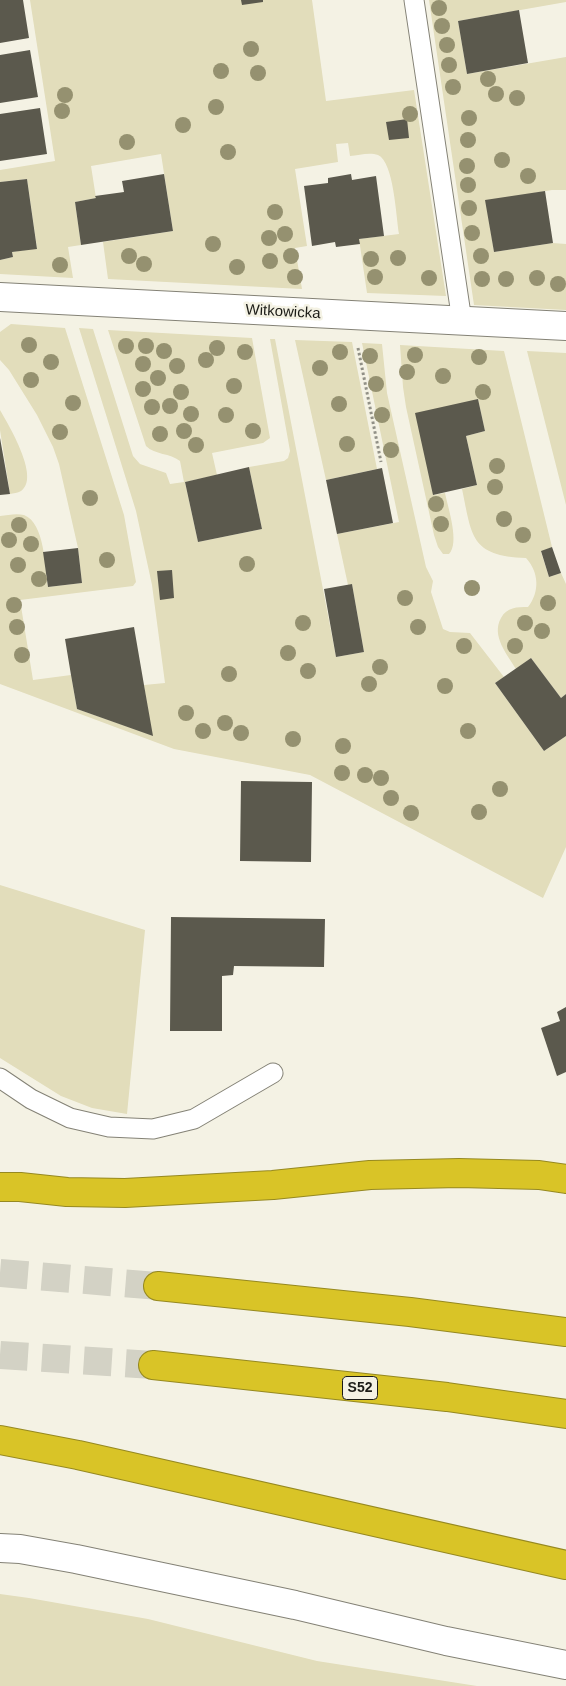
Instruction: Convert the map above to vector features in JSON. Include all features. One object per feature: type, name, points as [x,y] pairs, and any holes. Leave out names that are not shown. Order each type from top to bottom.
[{"type":"highway","points":[[7,1184],[67,1192],[125,1193],[273,1185],[370,1175],[540,1175],[566,1179]]},
{"type":"highway","points":[[158,1286],[410,1312],[566,1332]]},
{"type":"highway","name":"S52","points":[[153,1365],[447,1398],[566,1414]]},
{"type":"highway","points":[[7,1443],[97,1459],[566,1565]]},
{"type":"street","name":"Witkowicka","points":[[0,297],[566,326]]},
{"type":"street","points":[[0,1548],[20,1549],[114,1567],[312,1608],[446,1641],[566,1665]]},
{"type":"lane","points":[[414,0],[462,321]]},
{"type":"lane","points":[[0,1078],[31,1099],[70,1118],[109,1127],[153,1128],[194,1120],[272,1073]]},
{"type":"path","points":[[351,315],[382,462]]},
{"type":"shaded area","points":[[30,0],[312,0],[326,101],[414,90],[446,296],[367,293],[359,239],[399,234],[388,168],[378,155],[350,156],[348,143],[336,144],[338,162],[295,169],[307,246],[295,248],[302,289],[108,279],[103,242],[173,231],[161,154],[91,166],[96,198],[75,202],[81,245],[68,247],[73,278],[0,274],[0,260],[13,257],[12,252],[37,248],[27,179],[0,182],[0,170],[55,161]]},
{"type":"shaded area","points":[[429,0],[566,0],[566,2],[458,21],[467,74],[566,57],[566,190],[552,190],[486,201],[494,252],[553,243],[566,244],[566,310],[474,305]]},
{"type":"shaded area","points":[[11,324],[65,328],[124,515],[136,582],[133,586],[20,600],[33,680],[71,675],[77,709],[152,735],[144,685],[165,683],[152,585],[136,511],[79,328],[93,329],[133,456],[140,464],[166,473],[170,484],[184,482],[180,461],[146,446],[108,330],[252,338],[270,438],[263,443],[212,453],[217,475],[185,482],[198,542],[262,529],[249,467],[284,461],[288,458],[290,451],[270,339],[275,339],[336,657],[364,652],[352,584],[348,585],[337,534],[399,522],[362,343],[382,344],[387,393],[426,567],[433,581],[431,592],[443,629],[450,632],[470,633],[504,677],[495,683],[544,751],[566,736],[566,847],[543,898],[310,775],[174,749],[0,684],[0,516],[24,515],[36,527],[43,547],[48,587],[82,583],[78,548],[59,464],[53,447],[37,415],[9,370],[0,360],[0,332]]},
{"type":"shaded area","points":[[295,340],[352,342],[377,469],[326,480]]},
{"type":"shaded area","points":[[400,345],[504,351],[552,547],[541,552],[549,577],[561,573],[566,584],[566,694],[561,698],[531,658],[516,669],[501,645],[499,638],[498,625],[503,614],[516,608],[528,607],[532,601],[536,589],[536,576],[526,558],[494,553],[484,548],[472,531],[468,519],[462,489],[477,485],[466,436],[485,431],[478,399],[434,495],[445,493],[453,534],[452,549],[449,554],[443,554],[438,547],[406,407]]},
{"type":"shaded area","points":[[527,351],[566,353],[566,505]]},
{"type":"shaded area","points":[[0,410],[21,451],[27,475],[26,484],[21,491],[10,494],[0,430]]},
{"type":"shaded area","points":[[0,885],[145,930],[127,1114],[92,1108],[61,1096],[0,1058]]},
{"type":"shaded area","points":[[0,1594],[148,1619],[317,1661],[477,1686],[0,1686]]},
{"type":"building","points":[[0,0],[23,0],[29,38],[0,43]]},
{"type":"building","points":[[241,0],[263,0],[263,2],[242,5]]},
{"type":"building","points":[[519,10],[528,63],[467,74],[458,21]]},
{"type":"building","points":[[30,50],[38,97],[0,103],[0,55]]},
{"type":"building","points":[[40,108],[47,154],[0,161],[0,114]]},
{"type":"building","points":[[407,119],[409,138],[389,140],[386,122]]},
{"type":"building","points":[[164,174],[173,231],[81,245],[75,202],[96,198],[95,196],[124,192],[122,181]]},
{"type":"building","points":[[351,174],[352,180],[376,176],[384,236],[359,239],[360,244],[336,247],[335,242],[312,246],[304,186],[328,183],[328,178]]},
{"type":"building","points":[[27,179],[37,249],[12,252],[13,257],[0,260],[0,182]]},
{"type":"building","points":[[545,191],[553,243],[494,252],[485,200]]},
{"type":"building","points":[[478,399],[485,431],[466,436],[477,485],[433,495],[415,413]]},
{"type":"building","points":[[0,438],[10,494],[0,495]]},
{"type":"building","points":[[249,467],[262,529],[198,542],[185,482]]},
{"type":"building","points":[[382,468],[393,523],[337,534],[326,480]]},
{"type":"building","points":[[552,547],[561,573],[549,577],[541,551]]},
{"type":"building","points":[[78,548],[82,583],[48,587],[43,552]]},
{"type":"building","points":[[172,570],[174,598],[160,600],[157,571]]},
{"type":"building","points":[[352,584],[364,652],[336,657],[324,589]]},
{"type":"building","points":[[134,627],[153,736],[77,709],[71,675],[65,639]]},
{"type":"building","points":[[531,658],[561,698],[566,694],[566,736],[544,751],[495,683]]},
{"type":"building","points":[[241,781],[312,782],[311,862],[240,861]]},
{"type":"building","points":[[171,917],[325,919],[324,967],[234,966],[233,975],[222,976],[222,1031],[170,1031]]},
{"type":"building","points":[[566,1007],[566,1072],[557,1076],[541,1028],[560,1021],[557,1012]]},
{"type":"tunnel","points":[[0,1273],[158,1286]]},
{"type":"tunnel","points":[[0,1355],[153,1365]]}]
